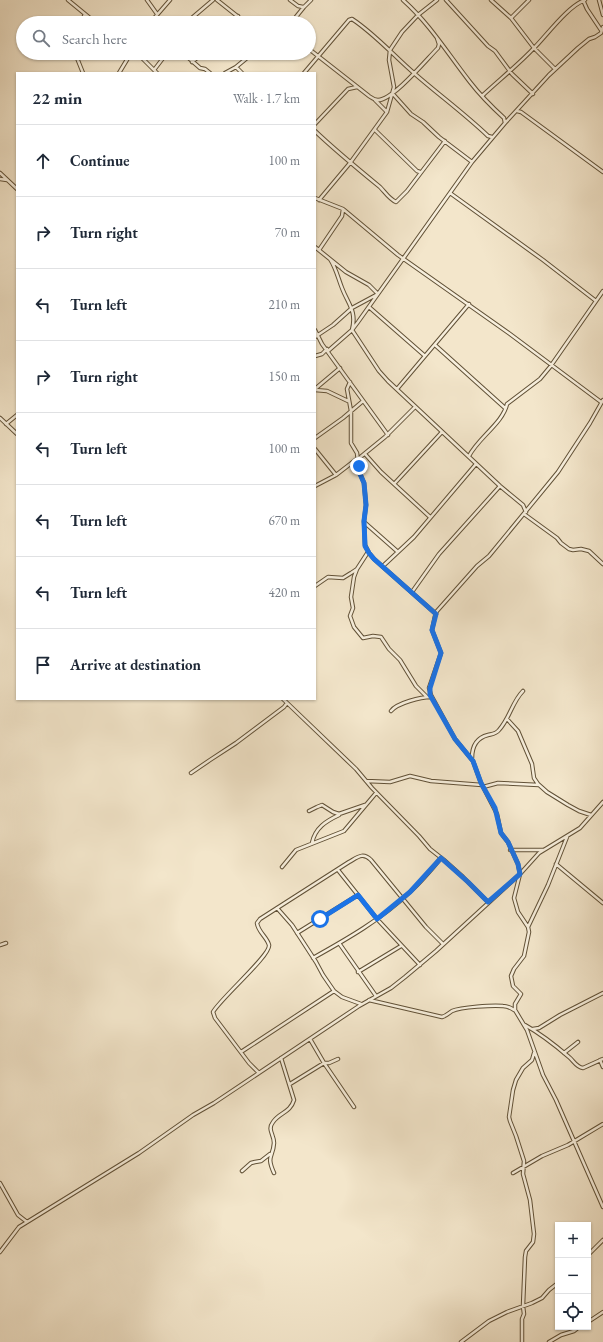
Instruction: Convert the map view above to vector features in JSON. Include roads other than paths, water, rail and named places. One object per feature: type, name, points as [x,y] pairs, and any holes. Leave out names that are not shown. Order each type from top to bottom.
[{"type":"street","points":[[68,0],[87,16]]},
{"type":"street","points":[[147,0],[157,14],[170,0]]},
{"type":"street","points":[[194,16],[213,0]]},
{"type":"street","points":[[218,0],[238,16]]},
{"type":"street","points":[[290,0],[298,6],[304,7]]},
{"type":"street","points":[[297,16],[311,0]]},
{"type":"street","points":[[403,0],[437,38],[468,80],[504,118],[505,123]]},
{"type":"street","points":[[319,200],[350,163],[388,112],[394,87],[389,60],[390,50],[402,32],[418,15],[437,0]]},
{"type":"street","points":[[446,0],[488,46],[495,51],[509,71],[533,94]]},
{"type":"street","points":[[491,0],[511,18],[534,48],[555,69]]},
{"type":"street","points":[[511,18],[529,0]]},
{"type":"street","points":[[482,96],[534,48],[551,28],[584,0],[587,9],[602,31]]},
{"type":"street","points":[[599,0],[603,15]]},
{"type":"street","points":[[316,58],[351,19],[390,50],[414,73],[456,107],[488,136],[493,137]]},
{"type":"street","points":[[316,356],[322,354],[352,330],[472,162],[505,123],[555,69],[589,39],[599,34],[603,27]]},
{"type":"street","points":[[373,99],[380,100],[393,94],[438,48],[439,44],[437,38]]},
{"type":"street","points":[[318,56],[388,112]]},
{"type":"street","points":[[78,60],[83,72]]},
{"type":"street","points":[[120,72],[127,60]]},
{"type":"street","points":[[145,60],[157,72]]},
{"type":"street","points":[[154,70],[162,60]]},
{"type":"street","points":[[194,60],[192,62],[209,72]]},
{"type":"street","points":[[227,72],[244,60]]},
{"type":"street","points":[[305,72],[315,60]]},
{"type":"street","points":[[236,67],[241,72]]},
{"type":"street","points":[[316,123],[348,89],[350,84],[348,79]]},
{"type":"street","points":[[348,89],[358,87]]},
{"type":"street","points":[[393,94],[408,111],[472,162]]},
{"type":"street","points":[[517,111],[521,112],[603,172]]},
{"type":"street","points":[[374,130],[417,171],[420,172]]},
{"type":"street","points":[[316,132],[396,202],[407,191],[445,141]]},
{"type":"street","points":[[0,173],[16,188]]},
{"type":"street","points":[[0,179],[7,180]]},
{"type":"street","points":[[450,193],[543,260],[596,301]]},
{"type":"street","points":[[316,198],[343,209],[394,252],[469,304],[602,401],[563,466],[489,556],[477,566],[436,614],[432,630],[441,653],[430,688],[431,696],[455,739],[472,759],[483,786],[495,808],[501,833],[508,842],[510,850],[518,864],[520,874],[514,898],[518,912],[528,928]]},
{"type":"street","points":[[319,250],[342,216],[343,209]]},
{"type":"street","points":[[316,248],[346,272],[369,285],[378,294]]},
{"type":"street","points":[[330,259],[336,269],[344,293],[352,308],[354,321],[352,330],[379,371],[476,464],[523,505],[525,513],[569,549],[589,551],[603,564]]},
{"type":"street","points":[[469,456],[478,443],[504,413],[506,404],[540,379],[603,291]]},
{"type":"street","points":[[318,335],[333,325],[352,308],[378,294]]},
{"type":"street","points":[[397,389],[469,304]]},
{"type":"street","points":[[369,307],[425,356]]},
{"type":"street","points":[[316,332],[320,340],[388,435]]},
{"type":"street","points":[[435,344],[506,409]]},
{"type":"street","points":[[316,388],[340,368]]},
{"type":"street","points":[[350,382],[347,389],[351,411],[351,443],[357,453],[359,471],[364,483],[366,505],[364,522],[365,546],[368,552],[382,566],[436,614]]},
{"type":"street","points":[[316,389],[327,391],[349,401]]},
{"type":"street","points":[[316,437],[364,401]]},
{"type":"street","points":[[316,485],[336,475],[365,454],[388,435],[415,407]]},
{"type":"street","points":[[6,424],[16,416]]},
{"type":"street","points":[[0,418],[16,433]]},
{"type":"street","points":[[394,484],[442,432]]},
{"type":"street","points":[[316,450],[336,475]]},
{"type":"street","points":[[365,454],[430,518]]},
{"type":"street","points":[[382,566],[414,537],[464,480],[476,464]]},
{"type":"street","points":[[412,592],[440,554],[500,486]]},
{"type":"street","points":[[364,522],[398,552]]},
{"type":"street","points":[[368,552],[357,569],[354,577],[351,597],[353,608],[350,616],[354,627],[363,637],[381,637],[389,649],[400,660],[416,686],[427,697]]},
{"type":"street","points":[[316,585],[328,577],[345,577],[357,569]]},
{"type":"street","points":[[472,759],[473,748],[478,740],[496,733],[507,719],[515,700],[523,691]]},
{"type":"street","points":[[391,711],[393,708],[400,705],[431,696]]},
{"type":"street","points":[[284,700],[353,767],[376,793],[419,836],[430,850],[468,882],[488,902]]},
{"type":"street","points":[[191,774],[236,743],[284,707],[287,703]]},
{"type":"street","points":[[507,719],[518,731],[532,764],[534,778],[539,785],[551,795],[568,805],[579,811],[592,815]]},
{"type":"street","points":[[366,782],[390,782],[410,776],[431,781],[483,786],[498,783],[539,785]]},
{"type":"street","points":[[282,867],[296,850],[344,831],[376,793]]},
{"type":"street","points":[[0,1252],[1,1248],[17,1229],[27,1222],[139,1153],[193,1115],[214,1103],[368,1000],[391,988],[420,965],[520,874],[544,850],[580,828],[603,802]]},
{"type":"street","points":[[309,811],[322,805],[339,814]]},
{"type":"street","points":[[312,844],[314,836],[320,826],[339,814],[365,805]]},
{"type":"street","points":[[567,836],[548,885],[528,928],[526,951],[511,976],[514,986],[521,994],[515,1004],[515,1010],[524,1025],[543,1075],[556,1100],[603,1207]]},
{"type":"street","points":[[510,850],[544,850]]},
{"type":"street","points":[[259,1073],[215,1018],[213,1012],[223,998],[267,953],[269,945],[256,923],[260,919],[358,857],[367,856],[426,927],[443,944]]},
{"type":"street","points":[[313,958],[377,919],[410,892],[441,858]]},
{"type":"street","points":[[556,864],[603,903]]},
{"type":"street","points":[[338,870],[377,919],[420,965]]},
{"type":"street","points":[[297,933],[358,895]]},
{"type":"street","points":[[278,908],[297,933],[334,991],[342,997],[362,1004]]},
{"type":"street","points":[[0,945],[6,942]]},
{"type":"street","points":[[339,943],[376,996]]},
{"type":"street","points":[[358,972],[401,946]]},
{"type":"street","points":[[241,1052],[334,991]]},
{"type":"street","points":[[532,1029],[539,1028],[560,1015],[603,993]]},
{"type":"street","points":[[368,1000],[442,1017],[448,1015],[452,1011],[460,1009],[504,1006],[515,1010]]},
{"type":"street","points":[[524,1025],[532,1029],[564,1053],[581,1068],[602,1059],[603,1067]]},
{"type":"street","points":[[310,1039],[324,1063],[354,1107]]},
{"type":"street","points":[[564,1053],[578,1042]]},
{"type":"street","points":[[522,1342],[522,1319],[524,1314],[522,1306],[526,1253],[533,1242],[534,1234],[530,1200],[524,1174],[524,1161],[510,1121],[510,1104],[513,1090],[520,1072],[534,1057],[534,1048]]},
{"type":"street","points":[[274,1173],[270,1165],[270,1154],[274,1141],[270,1129],[278,1117],[290,1108],[294,1100],[281,1058]]},
{"type":"street","points":[[290,1084],[324,1063],[329,1063],[338,1059]]},
{"type":"street","points":[[513,1173],[542,1156],[574,1142],[603,1124]]},
{"type":"street","points":[[242,1171],[251,1163],[261,1161],[270,1154]]},
{"type":"street","points":[[0,1184],[18,1215],[27,1222]]},
{"type":"street","points":[[599,1196],[603,1193]]},
{"type":"street","points":[[591,1251],[603,1240]]},
{"type":"street","points":[[461,1342],[489,1321],[542,1298],[555,1285]]},
{"type":"street","points":[[591,1320],[603,1312]]},
{"type":"street","points":[[549,1342],[561,1335],[575,1330]]}]
